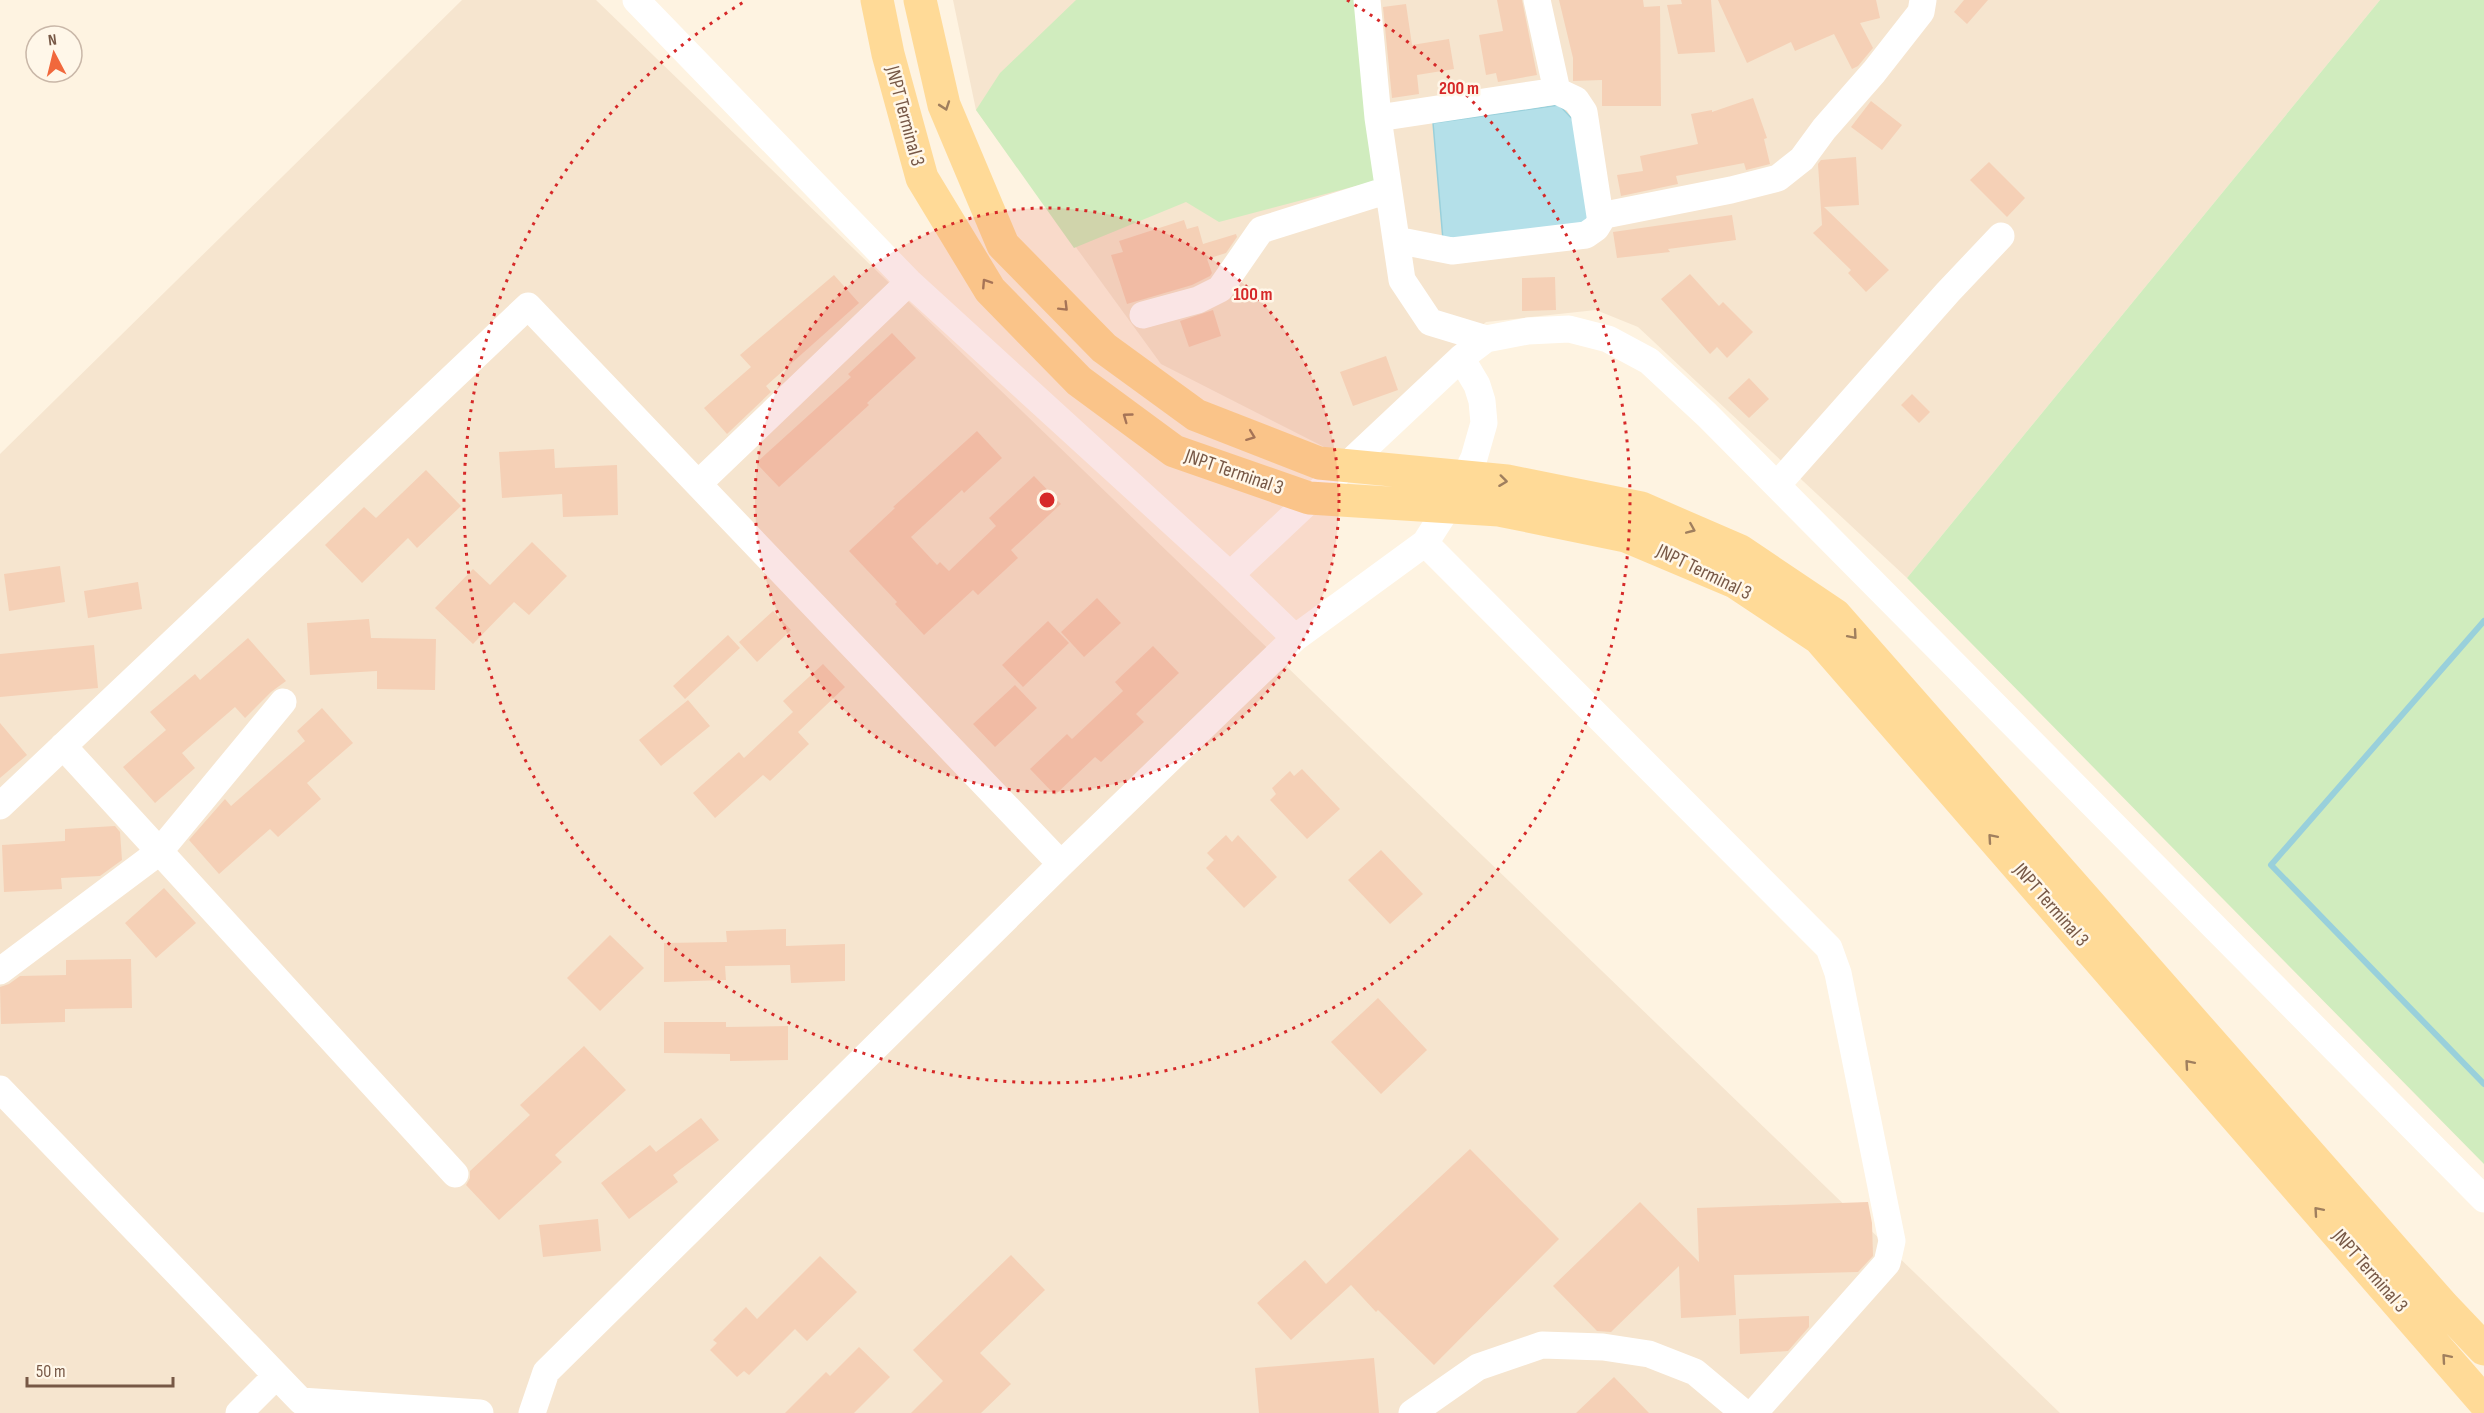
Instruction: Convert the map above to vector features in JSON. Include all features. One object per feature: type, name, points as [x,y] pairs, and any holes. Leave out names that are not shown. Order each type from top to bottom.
[{"type":"main road","name":"JNPT Terminal 3","points":[[877,0],[888,54],[922,178],[990,290],[1079,381],[1174,451],[1309,498],[1498,510],[1626,536],[1735,582],[1819,638],[2484,1402]]},
{"type":"main road","name":"JNPT Terminal 3","points":[[920,0],[944,105],[1003,245],[1104,348],[1196,415],[1320,463],[1507,481],[1641,508],[1740,551],[1835,615],[2484,1349]]},
{"type":"street","points":[[636,0],[909,282],[1230,575],[1295,638]]},
{"type":"street","points":[[1366,0],[1378,118],[1402,280],[1430,322],[1486,339]]},
{"type":"street","points":[[1537,0],[1557,91]]},
{"type":"street","points":[[1378,118],[1557,91],[1576,100],[1584,112],[1600,216],[1731,190],[1778,178],[1806,160],[1824,129],[1874,72],[1921,12],[1923,0]]},
{"type":"street","points":[[1143,315],[1198,300],[1220,289],[1262,230],[1388,190]]},
{"type":"street","points":[[1396,240],[1452,251],[1586,235],[1596,228],[1604,215]]},
{"type":"street","points":[[1777,485],[1948,292],[2001,236]]},
{"type":"street","points":[[698,484],[909,282]]},
{"type":"street","points":[[0,806],[528,306],[1061,864]]},
{"type":"street","points":[[1230,575],[1461,358],[1486,339],[1528,331],[1569,329],[1608,339],[1649,361],[1707,415],[2484,1199]]},
{"type":"street","points":[[532,1413],[546,1372],[1061,864],[1295,638],[1425,543],[1457,493],[1474,458],[1484,423],[1482,401],[1477,385],[1461,358]]},
{"type":"street","points":[[1425,543],[1829,948],[1838,973],[1892,1241],[1887,1263],[1754,1413]]},
{"type":"street","points":[[0,971],[159,852],[283,702]]},
{"type":"street","points":[[63,747],[455,1174]]},
{"type":"street","points":[[0,1089],[301,1401],[480,1413]]},
{"type":"street","points":[[1412,1413],[1478,1367],[1542,1345],[1603,1347],[1649,1354],[1695,1372],[1744,1413]]},
{"type":"street","points":[[239,1413],[276,1376]]},
{"type":"shaded area","points":[[462,0],[596,0],[2060,1413],[0,1413],[0,454]]},
{"type":"shaded area","points":[[953,0],[2380,0],[1907,578],[1638,327],[1596,310],[1486,322],[1340,455],[1161,364],[976,110]]},
{"type":"green space","points":[[1076,0],[1358,0],[1375,181],[1219,222],[1186,202],[1074,248],[976,110],[1000,73]]},
{"type":"green space","points":[[2380,0],[2484,0],[2484,1164],[1907,578]]},
{"type":"water","points":[[1559,105],[1579,126],[1592,223],[1443,240],[1433,123]]},
{"type":"building","points":[[1497,0],[1522,0],[1537,75],[1498,82],[1496,73],[1486,75],[1479,35],[1503,31]]},
{"type":"building","points":[[1559,0],[1643,0],[1644,7],[1660,6],[1661,106],[1602,106],[1602,80],[1573,81],[1573,58]]},
{"type":"building","points":[[1681,0],[1711,0],[1715,52],[1678,54],[1667,5],[1682,4]]},
{"type":"building","points":[[1718,0],[1876,0],[1880,18],[1860,23],[1873,48],[1858,66],[1852,69],[1834,34],[1795,51],[1791,42],[1747,63]]},
{"type":"building","points":[[1964,0],[1988,0],[1967,24],[1954,12]]},
{"type":"building","points":[[1406,4],[1412,45],[1449,39],[1454,69],[1417,75],[1419,94],[1392,98],[1383,7]]},
{"type":"building","points":[[1753,98],[1767,138],[1764,139],[1770,164],[1746,170],[1744,163],[1676,176],[1678,184],[1621,196],[1617,175],[1643,171],[1640,156],[1698,144],[1691,114],[1712,110],[1712,112]]},
{"type":"building","points":[[1871,101],[1902,125],[1882,150],[1851,127]]},
{"type":"building","points":[[1856,157],[1859,205],[1824,207],[1889,270],[1866,292],[1848,273],[1851,270],[1813,233],[1822,225],[1818,164],[1821,160]]},
{"type":"building","points":[[1989,162],[2025,198],[2007,217],[1970,180]]},
{"type":"building","points":[[1732,215],[1736,240],[1668,249],[1670,252],[1617,258],[1613,232]]},
{"type":"building","points":[[1184,220],[1187,229],[1198,226],[1203,244],[1236,234],[1237,237],[1226,253],[1207,259],[1212,273],[1210,276],[1192,285],[1127,304],[1111,255],[1123,252],[1119,241]]},
{"type":"building","points":[[1690,274],[1719,306],[1723,302],[1753,332],[1727,358],[1717,347],[1710,354],[1661,299]]},
{"type":"building","points":[[834,275],[859,303],[766,386],[771,392],[727,434],[704,408],[751,367],[740,355]]},
{"type":"building","points":[[1555,277],[1556,310],[1522,311],[1522,278]]},
{"type":"building","points":[[1213,310],[1221,336],[1189,347],[1180,321]]},
{"type":"building","points":[[892,333],[916,358],[867,403],[869,405],[779,487],[756,463],[851,377],[848,374]]},
{"type":"building","points":[[1386,356],[1398,390],[1353,406],[1340,372]]},
{"type":"building","points":[[1749,378],[1769,399],[1749,418],[1728,398]]},
{"type":"building","points":[[1912,394],[1930,412],[1919,423],[1901,405]]},
{"type":"building","points":[[977,431],[1002,458],[964,493],[962,490],[911,537],[937,565],[940,562],[949,571],[996,526],[989,518],[1034,476],[1061,504],[1011,550],[1018,558],[978,595],[973,590],[924,635],[895,604],[897,602],[849,551],[895,508],[893,507]]},
{"type":"building","points":[[554,449],[555,468],[617,465],[618,515],[563,517],[562,494],[502,498],[499,452]]},
{"type":"building","points":[[426,470],[461,506],[417,548],[408,538],[362,583],[325,545],[364,507],[376,518]]},
{"type":"building","points":[[532,542],[567,576],[529,615],[514,602],[473,644],[435,608],[473,569],[490,585]]},
{"type":"building","points":[[60,566],[65,602],[9,611],[4,574]]},
{"type":"building","points":[[138,582],[142,609],[88,618],[84,591]]},
{"type":"building","points":[[1097,598],[1121,623],[1084,657],[1061,632]]},
{"type":"building","points":[[773,611],[791,630],[757,662],[739,642]]},
{"type":"building","points":[[369,619],[371,638],[436,639],[435,690],[377,689],[377,671],[310,675],[307,623]]},
{"type":"building","points":[[1048,621],[1069,643],[1023,687],[1002,665]]},
{"type":"building","points":[[728,635],[740,648],[685,699],[673,686]]},
{"type":"building","points":[[248,638],[286,681],[271,692],[245,718],[235,707],[182,753],[195,768],[155,803],[123,767],[166,730],[150,712],[195,674],[200,680]]},
{"type":"building","points":[[94,645],[98,688],[0,697],[0,654]]},
{"type":"building","points":[[1153,646],[1179,673],[1136,714],[1144,722],[1101,762],[1095,757],[1055,795],[1030,769],[1067,734],[1072,739],[1123,691],[1115,682]]},
{"type":"building","points":[[823,664],[845,687],[798,732],[809,744],[770,781],[763,775],[715,818],[693,793],[739,752],[744,758],[793,712],[783,701]]},
{"type":"building","points":[[1015,685],[1037,708],[995,747],[973,724]]},
{"type":"building","points":[[688,700],[710,726],[661,766],[639,740]]},
{"type":"building","points":[[322,708],[353,743],[307,783],[321,799],[278,837],[270,829],[219,874],[189,840],[225,799],[231,806],[305,741],[297,731]]},
{"type":"building","points":[[0,723],[27,755],[0,778]]},
{"type":"building","points":[[1302,769],[1340,809],[1307,839],[1270,800],[1276,794],[1272,788],[1290,771],[1294,776]]},
{"type":"building","points":[[115,826],[120,832],[122,860],[100,876],[61,878],[62,889],[4,892],[2,845],[65,841],[65,829]]},
{"type":"building","points":[[1226,835],[1232,842],[1238,835],[1277,877],[1244,908],[1206,868],[1214,860],[1207,853]]},
{"type":"building","points":[[1381,850],[1423,894],[1390,924],[1348,880]]},
{"type":"building","points":[[164,888],[196,923],[156,958],[125,923]]},
{"type":"building","points":[[786,929],[786,946],[845,944],[845,981],[791,983],[790,965],[725,966],[726,980],[664,982],[664,943],[727,942],[726,931]]},
{"type":"building","points":[[610,935],[644,968],[600,1011],[567,978]]},
{"type":"building","points":[[131,959],[132,1008],[65,1009],[65,1022],[1,1024],[0,987],[20,976],[66,975],[66,960]]},
{"type":"building","points":[[1378,998],[1427,1050],[1381,1094],[1331,1042]]},
{"type":"building","points":[[664,1022],[726,1022],[726,1027],[788,1026],[788,1060],[730,1061],[730,1054],[664,1053]]},
{"type":"building","points":[[584,1046],[626,1090],[555,1155],[562,1162],[499,1220],[466,1185],[470,1178],[470,1171],[530,1115],[520,1105]]},
{"type":"building","points":[[701,1118],[719,1140],[673,1175],[678,1182],[629,1219],[601,1183],[650,1145],[656,1152]]},
{"type":"building","points":[[1470,1149],[1559,1239],[1434,1365],[1378,1310],[1376,1312],[1351,1285],[1291,1340],[1257,1303],[1305,1260],[1326,1284]]},
{"type":"building","points":[[1640,1202],[1699,1262],[1697,1208],[1868,1202],[1872,1223],[1873,1256],[1858,1272],[1734,1275],[1736,1315],[1681,1318],[1679,1266],[1611,1332],[1597,1331],[1553,1286]]},
{"type":"building","points":[[598,1219],[601,1251],[543,1257],[539,1225]]},
{"type":"building","points":[[1011,1255],[1045,1290],[980,1353],[1011,1384],[981,1413],[911,1413],[943,1381],[913,1350]]},
{"type":"building","points":[[820,1256],[857,1292],[807,1341],[795,1329],[749,1375],[744,1371],[737,1377],[710,1350],[717,1343],[713,1340],[746,1307],[757,1319]]},
{"type":"building","points":[[1809,1316],[1809,1327],[1788,1351],[1740,1354],[1739,1319]]},
{"type":"building","points":[[859,1347],[890,1377],[854,1413],[785,1413],[826,1372],[830,1376]]},
{"type":"building","points":[[1374,1358],[1379,1413],[1259,1413],[1255,1368]]},
{"type":"building","points":[[1614,1377],[1649,1413],[1576,1413]]},
{"type":"waterway","points":[[2484,621],[2271,865],[2484,1084]]}]
